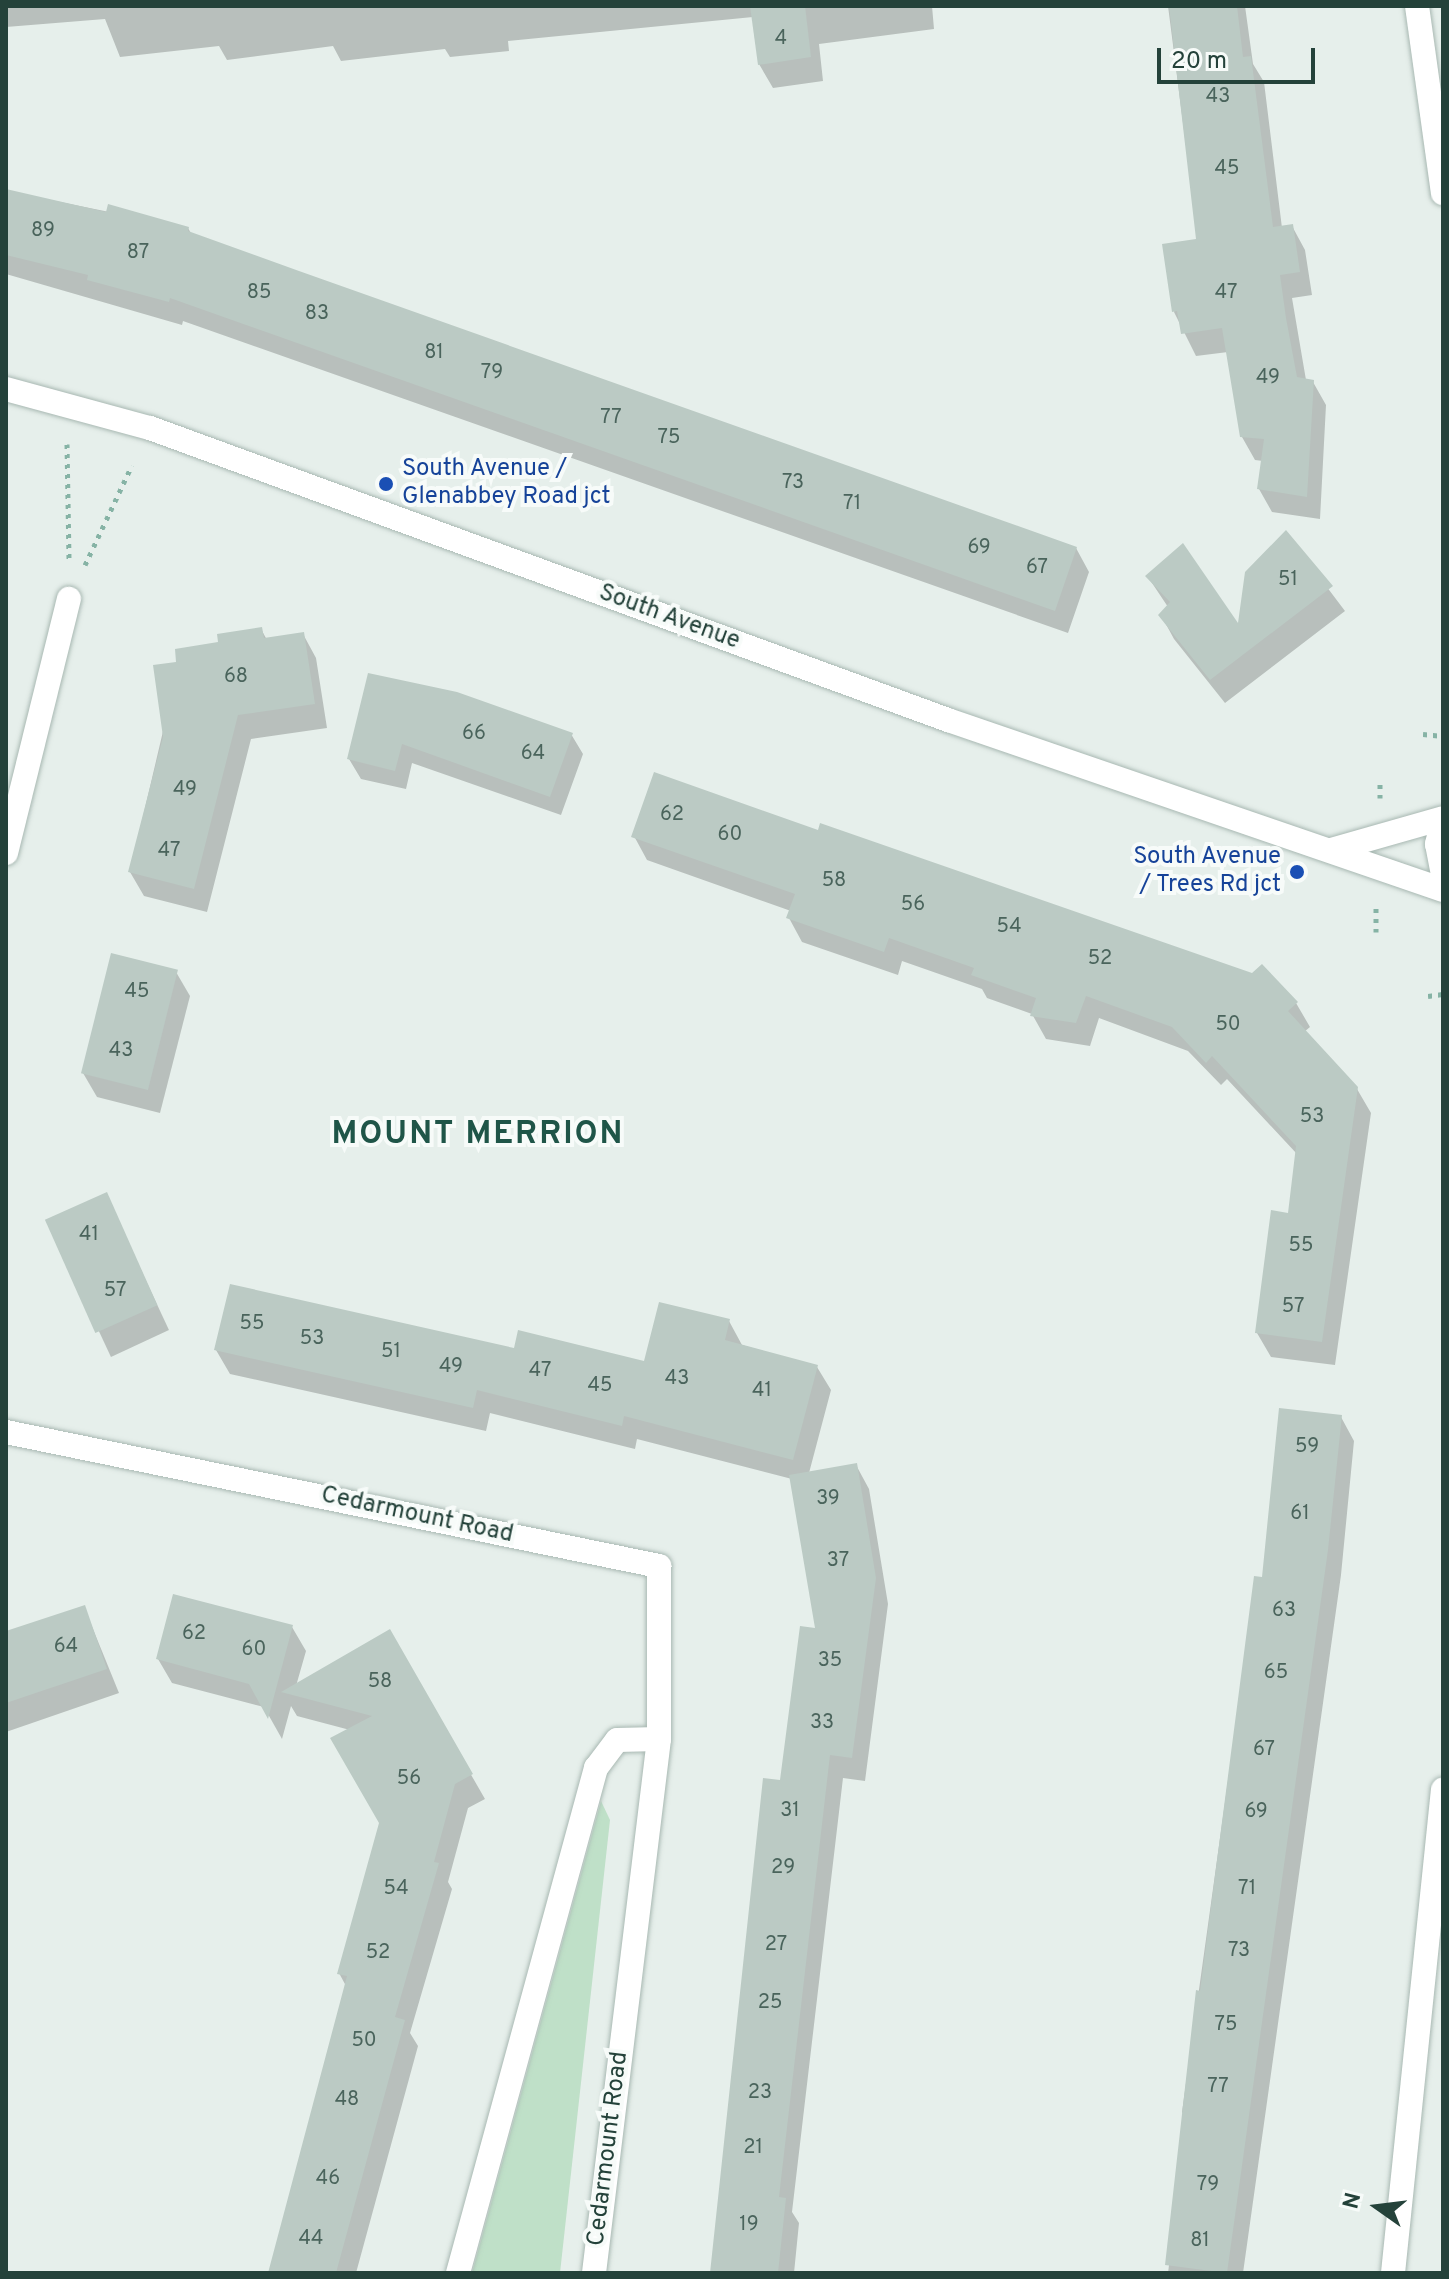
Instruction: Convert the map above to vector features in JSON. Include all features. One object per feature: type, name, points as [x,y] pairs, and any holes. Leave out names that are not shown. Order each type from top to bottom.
[{"type":"street","points":[[1417,6],[1443,193]]},
{"type":"street","name":"South Avenue","points":[[6,389],[150,428],[934,714],[1443,890]]},
{"type":"street","points":[[6,853],[69,599]]},
{"type":"street","points":[[1331,850],[1443,819],[1437,844],[1443,876]]},
{"type":"street","name":"Cedarmount Road","points":[[6,1432],[659,1566],[659,1739],[594,2273]]},
{"type":"street","points":[[458,2273],[596,1768],[617,1740],[659,1739]]},
{"type":"street","points":[[1393,2273],[1443,1790]]},
{"type":"path","points":[[66,405],[69,599]]},
{"type":"path","points":[[69,599],[150,428]]},
{"type":"path","points":[[1423,734],[1443,736]]},
{"type":"path","points":[[1428,996],[1443,994]]},
{"type":"green space","points":[[601,1801],[610,1820],[560,2273],[472,2273]]},
{"type":"building","points":[[750,6],[805,6],[811,57],[758,65]]},
{"type":"building","points":[[1169,6],[1237,6],[1243,57],[1251,56],[1273,227],[1293,224],[1300,272],[1280,275],[1297,377],[1314,380],[1307,497],[1257,489],[1264,439],[1240,437],[1222,328],[1181,334],[1177,311],[1172,312],[1162,244],[1196,239]]},
{"type":"building","points":[[6,189],[106,212],[108,204],[189,227],[188,231],[299,271],[1077,547],[1055,611],[170,298],[169,302],[87,280],[88,275],[6,255]]},
{"type":"building","points":[[1286,530],[1333,586],[1210,680],[1158,615],[1170,602],[1145,576],[1183,543],[1238,623],[1245,572]]},
{"type":"building","points":[[262,627],[264,638],[304,632],[315,704],[238,715],[194,889],[128,872],[163,737],[153,665],[176,662],[175,649],[218,642],[217,634]]},
{"type":"building","points":[[368,673],[457,692],[573,733],[550,797],[402,744],[395,771],[347,759]]},
{"type":"building","points":[[654,772],[818,830],[820,823],[1252,973],[1262,964],[1298,1002],[1288,1011],[1358,1087],[1322,1342],[1255,1333],[1271,1210],[1288,1213],[1296,1146],[1212,1056],[1206,1063],[1172,1027],[1086,996],[1076,1023],[1030,1016],[1036,998],[971,975],[974,968],[889,938],[884,952],[786,918],[795,894],[631,837]]},
{"type":"building","points":[[111,953],[178,970],[148,1090],[81,1073]]},
{"type":"building","points":[[107,1192],[157,1305],[95,1333],[45,1220]]},
{"type":"building","points":[[230,1284],[514,1348],[518,1330],[644,1361],[659,1302],[730,1319],[725,1340],[818,1365],[793,1460],[624,1416],[622,1426],[477,1390],[473,1408],[214,1350]]},
{"type":"building","points":[[1279,1408],[1342,1415],[1328,1550],[1227,2273],[1165,2265],[1196,1990],[1200,1991],[1254,1576],[1262,1577]]},
{"type":"building","points":[[857,1463],[876,1578],[852,1758],[830,1755],[779,2197],[786,2198],[778,2273],[710,2273],[763,1778],[780,1780],[800,1626],[815,1628],[789,1475]]},
{"type":"building","points":[[173,1594],[293,1625],[268,1719],[249,1684],[156,1659]]},
{"type":"building","points":[[85,1605],[107,1669],[6,1703],[6,1631]]},
{"type":"building","points":[[390,1629],[473,1774],[455,1784],[434,1862],[439,1863],[395,2017],[405,2020],[336,2273],[268,2273],[347,1976],[337,1974],[379,1823],[330,1738],[372,1716],[281,1692]]},
{"type":"place","name":"South Avenue / Glenabbey Road jct","points":[[386,484]]},
{"type":"place","name":"South Avenue / Trees Rd jct","points":[[1297,872]]},
{"type":"district","name":"MOUNT MERRION","points":[[478,1135]]}]
